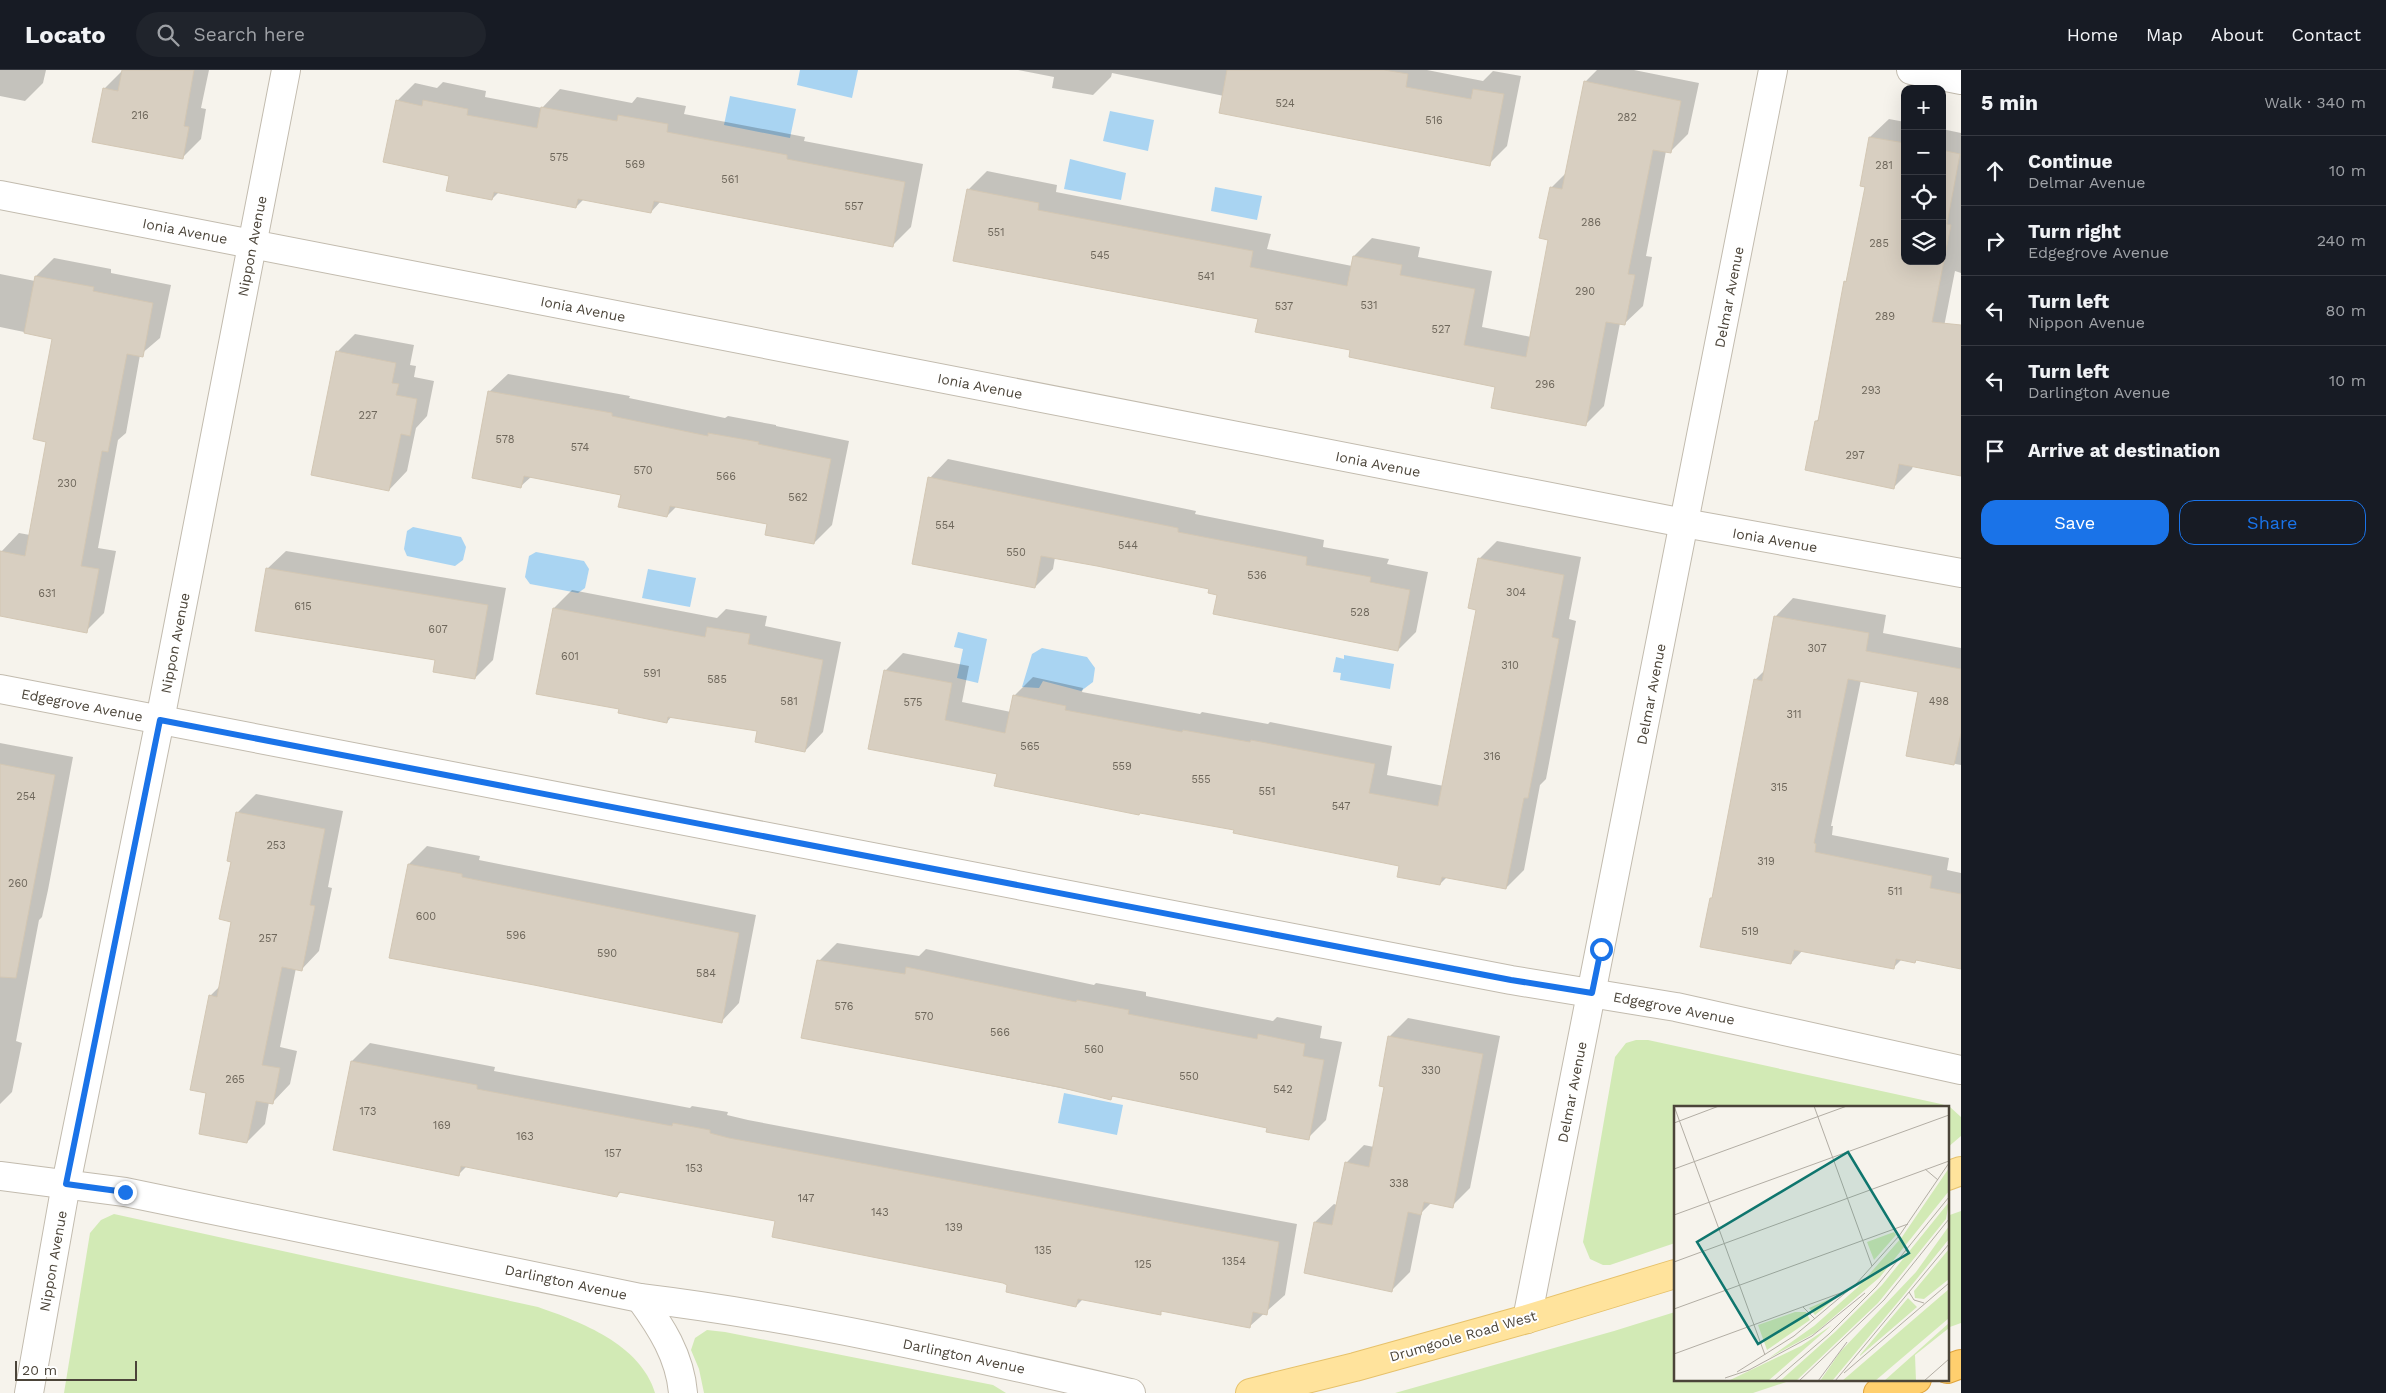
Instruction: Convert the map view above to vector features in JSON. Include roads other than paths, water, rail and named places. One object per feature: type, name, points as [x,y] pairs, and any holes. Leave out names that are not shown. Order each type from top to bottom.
[{"type":"highway","points":[[1948,1369],[1961,1364]]},
{"type":"highway","points":[[1878,1393],[1914,1380]]},
{"type":"main road","points":[[1948,1176],[1961,1171]]},
{"type":"main road","name":"Drumgoole Road West","points":[[1250,1393],[1355,1367],[1527,1319],[1674,1274]]},
{"type":"street","name":"Nippon Avenue","points":[[29,1393],[66,1184],[160,720],[286,70]]},
{"type":"street","name":"Delmar Avenue","points":[[1527,1319],[1773,70]]},
{"type":"street","points":[[1912,70],[1961,80]]},
{"type":"street","name":"Ionia Avenue","points":[[0,195],[1684,523],[1961,573]]},
{"type":"street","name":"Edgegrove Avenue","points":[[0,689],[1511,980],[1676,1007],[1961,1070]]},
{"type":"street","name":"Darlington Avenue","points":[[0,1176],[125,1192],[640,1298],[734,1310],[1009,1365],[1131,1393]]},
{"type":"street","points":[[640,1298],[672,1347],[683,1393]]},
{"type":"water","points":[[800,70],[858,70],[852,98],[797,85]]},
{"type":"water","points":[[730,96],[796,109],[790,138],[724,125]]},
{"type":"water","points":[[1110,111],[1154,120],[1148,151],[1103,141]]},
{"type":"water","points":[[1070,159],[1126,173],[1121,200],[1064,189]]},
{"type":"water","points":[[1215,187],[1262,196],[1257,220],[1211,211]]},
{"type":"water","points":[[413,527],[461,537],[466,547],[463,560],[455,566],[407,556],[404,549],[407,531]]},
{"type":"water","points":[[536,552],[584,561],[589,569],[585,588],[578,593],[530,584],[525,577],[529,556]]},
{"type":"water","points":[[648,569],[696,578],[690,607],[642,598]]},
{"type":"water","points":[[958,632],[987,639],[978,683],[957,678],[963,649],[954,647]]},
{"type":"water","points":[[1042,648],[1087,657],[1095,668],[1093,682],[1081,691],[1043,681],[1039,688],[1022,687],[1032,654]]},
{"type":"water","points":[[1344,655],[1394,664],[1390,689],[1340,680],[1341,673],[1333,672],[1336,657],[1344,659]]},
{"type":"water","points":[[1064,1093],[1123,1105],[1117,1135],[1058,1123]]}]
